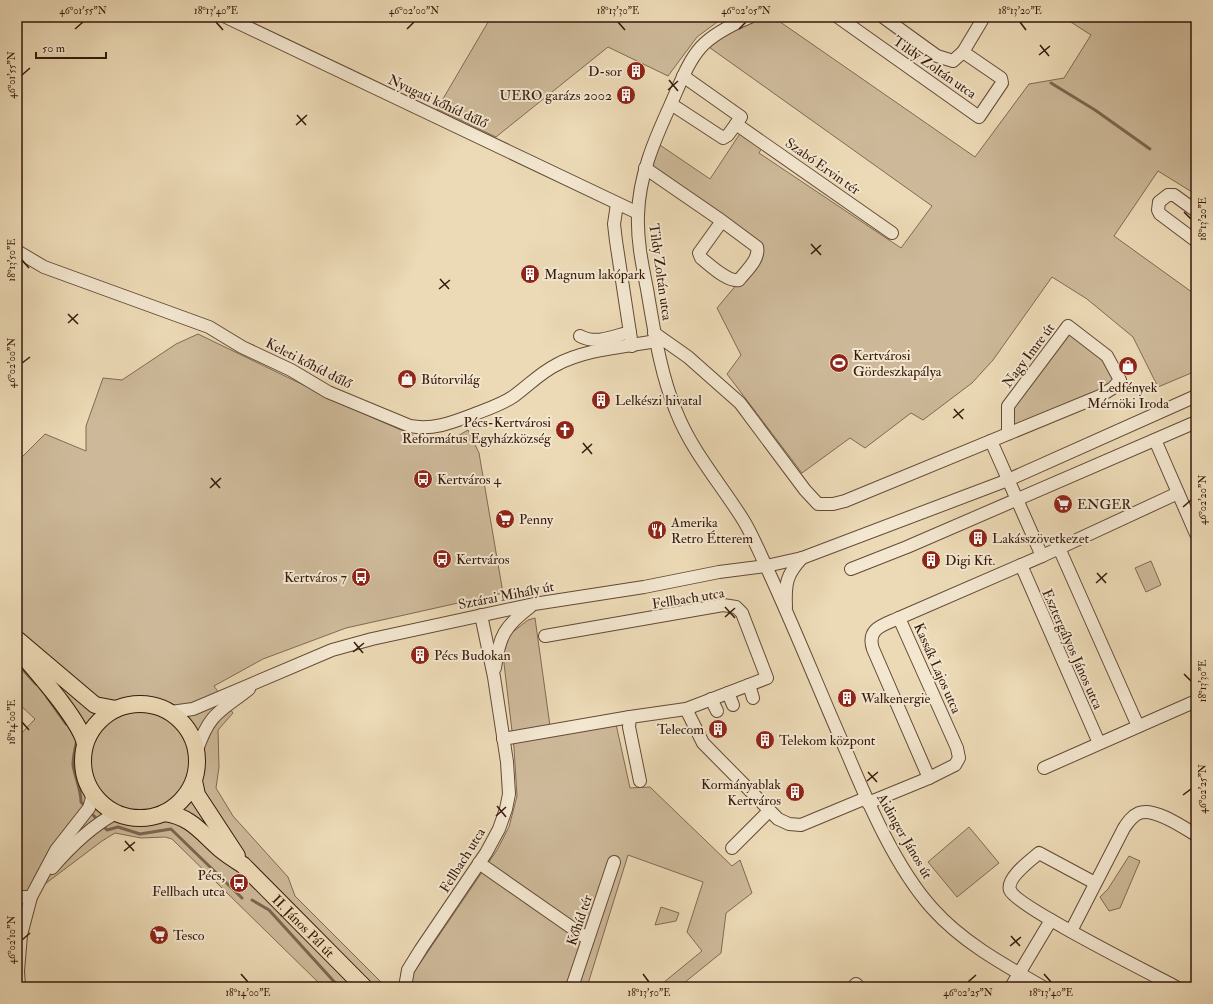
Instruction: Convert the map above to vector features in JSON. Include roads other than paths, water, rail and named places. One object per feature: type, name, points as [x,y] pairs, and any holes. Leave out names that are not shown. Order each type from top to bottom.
[{"type":"main road","points":[[17,639],[95,705],[116,709]]},
{"type":"main road","points":[[17,649],[45,682],[83,733],[85,744],[84,770],[89,787],[100,802],[116,813],[140,818],[164,813],[175,807],[184,798],[194,781],[198,765],[197,750],[193,737],[186,726],[171,712],[156,706],[145,704],[128,705],[116,709],[97,724],[85,744]]},
{"type":"main road","points":[[194,781],[197,795],[243,865]]},
{"type":"main road","points":[[164,813],[177,815],[188,820],[221,849],[243,865]]},
{"type":"main road","name":"II. János Pál út","points":[[243,865],[364,987]]},
{"type":"street","name":"Nyugati kőhíd dűlő","points":[[226,17],[638,213]]},
{"type":"street","name":"Tildy Zoltán utca","points":[[750,17],[711,36],[702,44],[690,61],[654,141],[645,168],[638,213],[639,245],[655,337],[677,414],[700,455],[744,520],[766,566]]},
{"type":"street","name":"Tildy Zoltán utca","points":[[838,17],[979,116],[1002,83],[1001,78],[963,52]]},
{"type":"street","name":"Tildy Zoltán utca","points":[[883,17],[937,56],[953,61],[963,52],[984,17]]},
{"type":"street","points":[[671,104],[723,138],[728,135],[741,117],[683,76]]},
{"type":"street","name":"Szabó Ervin tér","points":[[736,124],[892,234]]},
{"type":"street","points":[[645,168],[722,221],[757,247],[759,252],[739,280],[734,281],[727,277],[701,258],[699,253],[722,221]]},
{"type":"street","points":[[1196,211],[1174,195],[1168,195],[1158,202],[1158,210],[1160,214],[1196,241]]},
{"type":"street","points":[[617,204],[614,224],[632,346]]},
{"type":"street","name":"Keleti kőhíd dűlő","points":[[17,251],[44,267],[209,327],[242,347],[291,370],[328,392],[410,426],[421,428],[449,424],[492,408],[513,396],[535,378],[555,365],[569,359],[589,353],[632,346],[655,337]]},
{"type":"street","name":"Nagy Imre út","points":[[822,504],[845,501],[991,441],[1008,434],[1100,396],[1113,388],[1120,380],[1107,356],[1068,326],[1008,406],[1008,434]]},
{"type":"street","points":[[580,336],[586,340],[597,340],[630,332]]},
{"type":"street","name":"Tildy Zoltán utca","points":[[655,337],[688,357],[740,403],[805,490],[816,503],[822,504]]},
{"type":"street","points":[[766,566],[802,558],[1008,480],[1196,396]]},
{"type":"street","points":[[851,569],[908,547],[1196,422]]},
{"type":"street","points":[[1155,440],[1195,528]]},
{"type":"street","points":[[991,441],[1042,556]]},
{"type":"street","points":[[899,618],[1021,566],[1178,493]]},
{"type":"street","name":"Esztergályos János utca","points":[[1059,548],[1138,726]]},
{"type":"street","points":[[786,614],[786,581],[789,573],[802,558]]},
{"type":"street","name":"Sztárai Mihály út","points":[[171,712],[193,709],[332,650],[389,635],[534,604],[644,587],[719,572],[766,566]]},
{"type":"street","name":"Aidinger János út","points":[[766,566],[867,800],[907,874],[931,907],[955,930],[1019,974],[1044,987]]},
{"type":"street","name":"Esztergályos János utca","points":[[1021,566],[1099,743]]},
{"type":"street","points":[[494,677],[498,648],[503,634],[514,619],[534,604]]},
{"type":"street","name":"Fellbach utca","points":[[503,739],[630,716],[686,709],[767,678],[742,613],[736,607],[723,605],[545,636]]},
{"type":"street","name":"Fellbach utca","points":[[405,987],[408,970],[421,948],[479,863],[499,829],[509,794],[507,762],[494,677],[481,615]]},
{"type":"street","name":"Kassák Lajos utca","points":[[686,709],[703,743],[769,811],[778,819],[789,824],[801,825],[929,778],[955,765],[960,758],[957,748],[899,618],[878,628],[872,633],[870,641],[929,778]]},
{"type":"street","name":"Sztárai Mihály út","points":[[197,750],[203,731],[212,717],[219,710],[259,681]]},
{"type":"street","points":[[748,685],[753,698]]},
{"type":"street","points":[[728,693],[733,705]]},
{"type":"street","points":[[711,699],[716,711]]},
{"type":"street","points":[[1044,768],[1196,701]]},
{"type":"street","points":[[630,716],[628,727],[640,781]]},
{"type":"street","points":[[19,987],[18,972],[21,935],[31,896],[43,877],[56,850],[88,808],[92,798],[89,787]]},
{"type":"street","points":[[732,848],[769,811]]},
{"type":"street","points":[[1071,931],[1124,828],[1132,817],[1147,811],[1160,816],[1196,835]]},
{"type":"street","points":[[43,877],[67,850],[108,817],[116,813]]},
{"type":"street","points":[[1095,883],[1038,853],[1015,875],[1010,883],[1010,890],[1018,900],[1051,920],[1176,987]]},
{"type":"street","name":"Kőhíd tér","points":[[572,987],[614,862]]},
{"type":"street","points":[[479,863],[588,938]]},
{"type":"street","points":[[17,897],[31,896]]},
{"type":"street","points":[[1011,987],[1051,920]]},
{"type":"street","points":[[853,987],[856,984],[859,987]]},
{"type":"waterway","points":[[1051,83],[1095,110],[1150,149]]},
{"type":"waterway","points":[[17,663],[36,684]]},
{"type":"waterway","points":[[47,697],[66,724]]},
{"type":"waterway","points":[[77,740],[73,765],[81,802],[84,805]]},
{"type":"waterway","points":[[91,813],[98,820]]},
{"type":"waterway","points":[[105,828],[107,830],[118,827],[140,834],[171,829],[242,898]]},
{"type":"waterway","points":[[252,900],[269,910],[339,987]]},
{"type":"place","name":"D-sor","points":[[636,71]]},
{"type":"place","name":"UERO garázs 2002","points":[[626,95]]},
{"type":"place","name":"Magnum lakópark","points":[[530,274]]},
{"type":"place","name":"Kertvárosi Gördeszkapálya","points":[[839,363]]},
{"type":"place","name":"Ledfények Mérnöki Iroda","points":[[1128,366]]},
{"type":"place","name":"Bútorvilág","points":[[407,379]]},
{"type":"place","name":"Lelkészi hivatal","points":[[601,400]]},
{"type":"place","name":"Pécs-Kertvárosi Református Egyházközség","points":[[565,430]]},
{"type":"place","name":"Kertváros 4","points":[[423,479]]},
{"type":"place","name":"ENGER","points":[[1063,504]]},
{"type":"place","name":"Penny","points":[[505,519]]},
{"type":"place","name":"Amerika Retro Étterem","points":[[657,530]]},
{"type":"place","name":"Lakásszövetkezet","points":[[978,538]]},
{"type":"place","name":"Kertváros","points":[[442,559]]},
{"type":"place","name":"Digi Kft.","points":[[931,560]]},
{"type":"place","name":"Kertváros 7","points":[[361,577]]},
{"type":"place","name":"Pécs Budokan","points":[[420,655]]},
{"type":"place","name":"Walkenergie","points":[[847,698]]},
{"type":"place","name":"Telecom","points":[[718,729]]},
{"type":"place","name":"Telekom központ","points":[[765,740]]},
{"type":"place","name":"Kormányablak Kertváros","points":[[795,792]]},
{"type":"place","name":"Pécs, Fellbach utca","points":[[239,883]]},
{"type":"place","name":"Tesco","points":[[159,935]]}]
